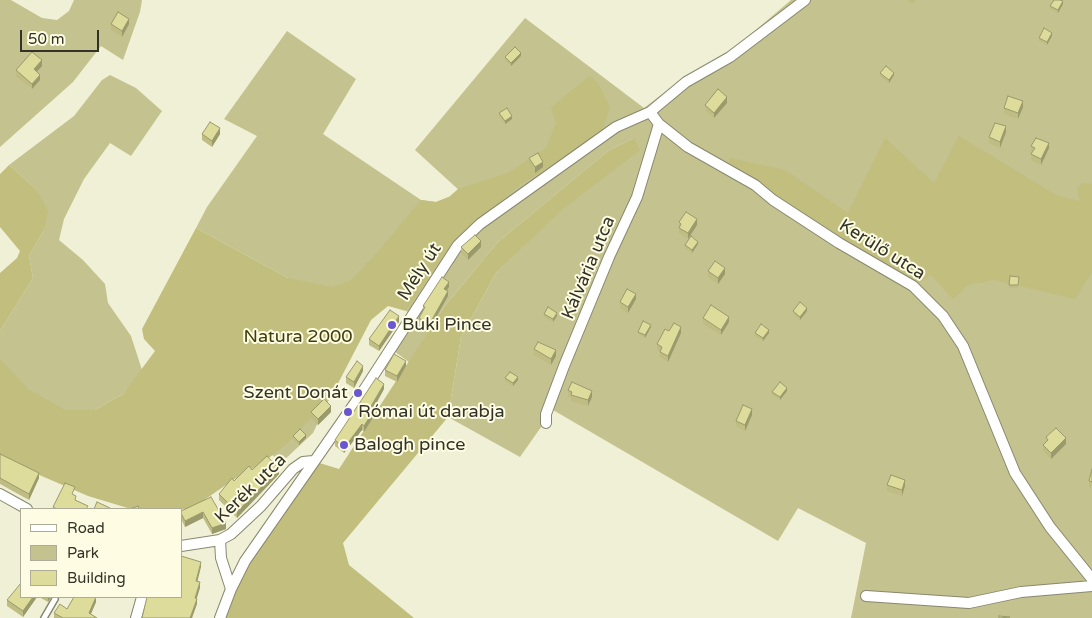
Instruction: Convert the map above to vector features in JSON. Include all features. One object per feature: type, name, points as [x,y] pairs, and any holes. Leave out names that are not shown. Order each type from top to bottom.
[{"type":"street","name":"Mély út","points":[[220,618],[231,589],[249,554],[364,390],[458,245],[469,234],[616,127],[650,112],[686,82],[730,57],[805,0]]},
{"type":"street","name":"Kerülő utca","points":[[650,112],[659,124],[702,156],[755,185],[773,200],[831,237],[898,275],[927,299],[943,316],[963,346],[1015,473],[1050,528],[1092,579]]},
{"type":"street","name":"Kálvária utca","points":[[546,423],[546,414],[564,366],[609,257],[637,197],[659,124]]},
{"type":"street","name":"Kerék utca","points":[[182,546],[220,540],[231,534],[261,506],[293,469],[303,462],[313,461]]},
{"type":"street","points":[[0,494],[25,508]]},
{"type":"street","points":[[220,540],[221,558],[231,589]]},
{"type":"street","points":[[866,596],[969,603],[1021,592],[1092,586]]},
{"type":"street","points":[[136,618],[142,598]]},
{"type":"lane","points":[[44,618],[55,599]]},
{"type":"green space","points":[[0,0],[11,0],[42,18],[57,20],[69,11],[74,0],[142,0],[140,12],[123,60],[101,46],[73,82],[0,147]]},
{"type":"green space","points":[[791,0],[1092,0],[1092,618],[851,618],[866,543],[798,508],[778,541],[553,410],[520,457],[448,417],[461,337],[496,273],[634,138],[608,151],[498,242],[444,307],[409,362],[391,349],[412,314],[406,311],[407,308],[388,302],[369,316],[313,433],[281,463],[270,453],[156,508],[151,508],[0,454],[0,331],[33,278],[29,256],[44,230],[37,190],[9,165],[74,116],[102,80],[110,75],[136,88],[162,111],[131,156],[110,143],[84,179],[64,219],[59,240],[83,260],[105,284],[108,303],[131,336],[142,370],[123,394],[95,410],[68,410],[130,432],[288,278],[196,228],[207,207],[257,136],[224,119],[287,31],[356,79],[323,134],[421,200],[436,202],[461,192],[415,150],[525,18],[644,108],[682,79],[737,46]],"holes":[[[486,215],[457,237],[429,275],[454,234]]]},
{"type":"green space","name":"Natura 2000","points":[[590,76],[598,83],[610,107],[603,128],[592,141],[520,185],[458,237],[406,311],[388,306],[371,320],[333,393],[291,440],[264,462],[239,476],[191,509],[128,508],[88,496],[0,458],[0,359],[28,389],[65,410],[95,410],[123,394],[155,351],[144,339],[142,329],[196,228],[288,278],[332,287],[350,281],[377,253],[421,200],[436,202],[449,197],[458,189],[508,173],[546,148],[556,123],[551,107]]},
{"type":"green space","points":[[959,136],[1056,195],[1080,201],[1077,188],[1083,183],[1092,184],[1092,272],[1075,299],[994,280],[968,285],[953,299],[931,275],[918,284],[891,266],[831,233],[728,168],[730,158],[785,170],[848,213],[885,138],[934,183]]},
{"type":"green space","points":[[634,138],[640,150],[563,209],[496,273],[461,337],[448,417],[343,543],[349,565],[414,618],[220,618],[231,589],[313,461],[339,469],[444,307],[498,242],[608,151]]},
{"type":"green space","points":[[9,165],[37,190],[48,211],[44,230],[29,256],[33,278],[0,331],[0,273],[17,258],[20,251],[0,227],[0,174]]},
{"type":"building","points":[[1054,0],[1063,1],[1058,10],[1050,6]]},
{"type":"building","points":[[118,12],[129,19],[122,31],[111,24]]},
{"type":"building","points":[[1044,28],[1052,33],[1047,42],[1039,38]]},
{"type":"building","points":[[515,47],[521,53],[511,63],[505,57]]},
{"type":"building","points":[[32,52],[42,60],[34,69],[40,75],[32,84],[16,70]]},
{"type":"building","points":[[886,66],[894,73],[889,80],[880,73]]},
{"type":"building","points":[[718,89],[727,97],[714,113],[705,105]]},
{"type":"building","points":[[1008,96],[1023,101],[1018,113],[1004,108]]},
{"type":"building","points":[[507,108],[512,116],[505,121],[499,113]]},
{"type":"building","points":[[210,122],[220,128],[212,141],[202,134]]},
{"type":"building","points":[[995,123],[1006,126],[1000,142],[989,137]]},
{"type":"building","points":[[1036,138],[1049,143],[1041,159],[1031,154],[1035,148],[1031,146]]},
{"type":"building","points":[[538,153],[543,162],[535,167],[529,158]]},
{"type":"building","points":[[686,212],[697,219],[688,233],[679,228],[681,224],[679,222]]},
{"type":"building","points":[[475,235],[481,241],[468,254],[461,247]]},
{"type":"building","points":[[691,236],[698,242],[692,250],[685,245]]},
{"type":"building","points":[[715,261],[725,268],[718,278],[708,271]]},
{"type":"building","points":[[1010,276],[1019,277],[1018,285],[1009,285]]},
{"type":"building","points":[[442,277],[449,282],[444,289],[448,291],[429,325],[419,318],[425,307],[423,306]]},
{"type":"building","points":[[627,289],[636,294],[628,307],[620,302]]},
{"type":"building","points":[[800,302],[807,308],[800,317],[793,311]]},
{"type":"building","points":[[711,305],[729,317],[721,330],[703,318]]},
{"type":"building","points":[[548,307],[557,313],[553,319],[544,314]]},
{"type":"building","points":[[390,310],[399,316],[379,346],[369,339]]},
{"type":"building","points":[[643,321],[651,325],[645,335],[638,332]]},
{"type":"building","points":[[674,323],[681,327],[668,356],[660,352],[662,347],[657,344],[665,329],[669,331]]},
{"type":"building","points":[[761,324],[769,330],[763,338],[755,333]]},
{"type":"building","points":[[538,342],[556,350],[551,359],[534,349]]},
{"type":"building","points":[[394,354],[406,361],[397,376],[385,370]]},
{"type":"building","points":[[357,361],[363,366],[354,382],[346,377]]},
{"type":"building","points":[[510,372],[518,377],[513,383],[505,378]]},
{"type":"building","points":[[376,378],[384,384],[370,408],[374,410],[364,426],[362,424],[344,448],[335,440]]},
{"type":"building","points":[[572,382],[592,391],[588,400],[571,395],[572,392],[568,390]]},
{"type":"building","points":[[780,382],[787,388],[780,397],[772,392]]},
{"type":"building","points":[[324,399],[331,406],[318,419],[311,412]]},
{"type":"building","points":[[743,405],[752,409],[745,425],[736,421]]},
{"type":"building","points":[[1056,428],[1066,438],[1051,453],[1043,445],[1048,440],[1046,437]]},
{"type":"building","points":[[300,429],[306,435],[299,442],[293,436]]},
{"type":"building","points":[[0,454],[39,473],[29,494],[0,478]]},
{"type":"building","points":[[267,456],[279,469],[237,512],[219,494],[232,478],[234,481],[249,466],[252,470]]},
{"type":"building","points":[[1092,469],[1092,482],[1089,481]]},
{"type":"building","points":[[891,475],[905,480],[902,490],[887,485]]},
{"type":"building","points":[[65,483],[75,487],[72,494],[76,496],[75,500],[88,506],[87,508],[53,507]]},
{"type":"building","points":[[211,497],[226,523],[212,528],[203,512],[185,521],[182,511]]},
{"type":"building","points":[[97,502],[110,508],[94,508]]},
{"type":"building","points":[[182,556],[201,562],[196,581],[200,582],[195,598],[197,599],[190,618],[142,618],[147,598],[182,598]]},
{"type":"building","points":[[20,584],[20,598],[32,598],[23,611],[7,600]]},
{"type":"building","points":[[73,598],[96,598],[89,613],[97,618],[63,618],[54,613],[60,604],[67,609]]},
{"type":"place","name":"Buki Pince","points":[[392,325]]},
{"type":"place","name":"Szent Donát","points":[[358,393]]},
{"type":"place","name":"Római út darabja","points":[[348,412]]},
{"type":"place","name":"Balogh pince","points":[[344,445]]}]
